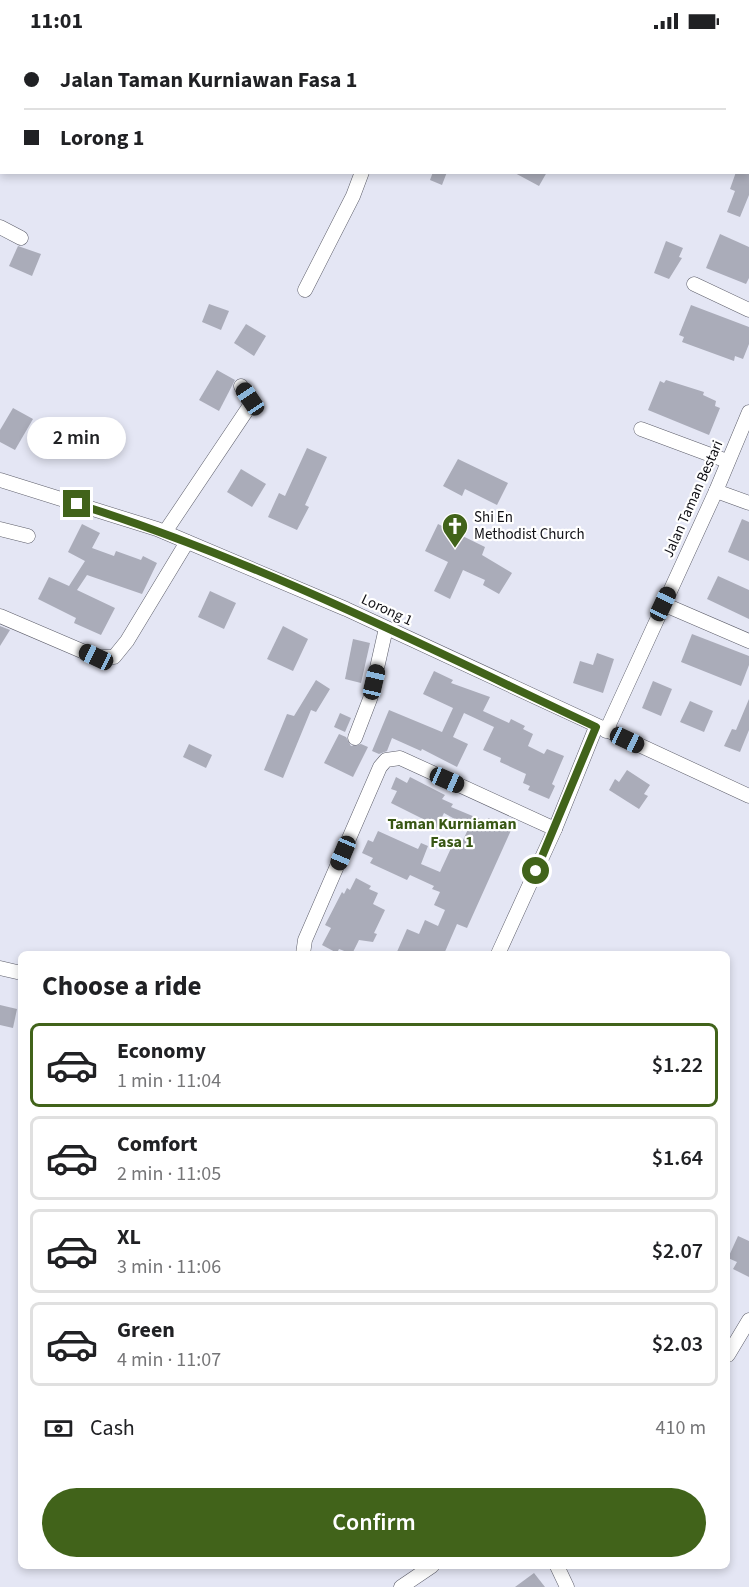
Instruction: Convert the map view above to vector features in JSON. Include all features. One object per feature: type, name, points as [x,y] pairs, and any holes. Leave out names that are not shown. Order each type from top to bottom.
[{"type":"street","points":[[305,290],[353,196],[361,174]]},
{"type":"street","points":[[0,227],[21,238]]},
{"type":"street","points":[[694,284],[749,310]]},
{"type":"street","points":[[165,532],[251,404],[242,386]]},
{"type":"street","name":"Jalan Taman Bestari","points":[[499,951],[601,729],[716,491],[727,461],[743,442],[749,412]]},
{"type":"street","points":[[641,429],[727,461]]},
{"type":"street","name":"Lorong 1","points":[[0,480],[165,532],[386,628],[749,796]]},
{"type":"street","points":[[716,491],[749,503]]},
{"type":"street","points":[[0,529],[28,536]]},
{"type":"street","points":[[0,616],[96,657],[114,657],[127,641],[188,542]]},
{"type":"street","points":[[663,604],[749,641]]},
{"type":"street","points":[[355,738],[370,699],[386,628]]},
{"type":"street","points":[[303,951],[305,940],[380,767],[386,760],[400,758],[555,829]]},
{"type":"street","points":[[0,968],[17,972]]},
{"type":"street","points":[[730,1352],[749,1320]]},
{"type":"street","points":[[401,1587],[428,1569]]},
{"type":"street","points":[[558,1569],[567,1587]]},
{"type":"building","points":[[432,174],[446,174],[442,185],[430,180]]},
{"type":"building","points":[[517,174],[546,174],[539,186]]},
{"type":"building","points":[[735,174],[749,174],[749,195],[740,217],[727,212],[735,191],[730,189]]},
{"type":"building","points":[[720,234],[749,247],[749,278],[746,284],[706,268]]},
{"type":"building","points":[[666,241],[683,248],[679,257],[682,258],[669,279],[654,273]]},
{"type":"building","points":[[18,246],[41,254],[32,276],[9,266]]},
{"type":"building","points":[[209,304],[229,311],[221,330],[202,322]]},
{"type":"building","points":[[691,305],[749,327],[749,344],[743,359],[735,356],[734,361],[682,342],[684,337],[679,335]]},
{"type":"building","points":[[246,324],[266,336],[254,356],[234,343]]},
{"type":"building","points":[[217,370],[235,380],[219,411],[199,400]]},
{"type":"building","points":[[666,380],[704,392],[703,395],[716,401],[715,406],[720,408],[709,435],[648,410],[660,381],[664,383]]},
{"type":"building","points":[[13,408],[33,419],[15,450],[0,442],[0,430]]},
{"type":"building","points":[[307,448],[327,457],[305,505],[309,507],[297,530],[268,517],[279,493],[285,496]]},
{"type":"building","points":[[458,459],[508,483],[497,505],[465,489],[462,496],[443,486]]},
{"type":"building","points":[[241,469],[266,484],[252,507],[227,492]]},
{"type":"building","points":[[742,519],[749,522],[749,561],[728,552]]},
{"type":"building","points":[[82,524],[100,533],[92,548],[114,556],[116,551],[141,560],[143,556],[157,563],[142,594],[87,575],[77,590],[115,608],[101,635],[74,623],[76,618],[38,599],[49,577],[69,586],[85,561],[68,552]]},
{"type":"building","points":[[438,524],[485,547],[482,555],[512,573],[499,594],[483,585],[485,580],[463,570],[450,599],[434,591],[448,562],[425,551]]},
{"type":"building","points":[[718,576],[749,590],[749,619],[707,599]]},
{"type":"building","points":[[210,591],[236,603],[224,629],[198,617]]},
{"type":"building","points":[[0,626],[10,630],[0,646]]},
{"type":"building","points":[[283,626],[308,639],[293,671],[267,659]]},
{"type":"building","points":[[692,634],[749,656],[749,665],[741,686],[681,662]]},
{"type":"building","points":[[353,639],[370,643],[361,683],[345,679]]},
{"type":"building","points":[[597,653],[614,659],[603,693],[573,683],[580,661],[593,665]]},
{"type":"building","points":[[434,671],[453,680],[451,683],[490,697],[483,711],[509,723],[511,719],[525,726],[523,729],[533,734],[528,746],[544,754],[547,749],[564,756],[552,784],[555,786],[549,799],[528,790],[530,786],[523,783],[526,774],[500,762],[501,758],[483,750],[494,727],[464,713],[453,737],[468,744],[457,767],[422,749],[421,751],[392,738],[387,751],[379,754],[372,751],[389,710],[442,732],[453,708],[423,694]]},
{"type":"building","points":[[316,680],[330,689],[316,712],[311,710],[283,778],[264,770],[287,714],[294,716]]},
{"type":"building","points":[[653,681],[672,689],[661,716],[642,708]]},
{"type":"building","points":[[749,699],[749,730],[740,752],[724,746],[732,729],[736,730]]},
{"type":"building","points":[[690,701],[713,711],[704,732],[680,722]]},
{"type":"building","points":[[340,713],[351,718],[345,732],[334,727]]},
{"type":"building","points":[[339,734],[346,737],[351,746],[361,744],[368,747],[353,777],[324,763]]},
{"type":"building","points":[[189,744],[212,755],[206,768],[183,757]]},
{"type":"building","points":[[627,770],[650,785],[644,794],[648,796],[639,809],[609,790],[615,779],[619,782]]},
{"type":"building","points":[[396,777],[407,783],[410,777],[445,795],[442,799],[453,804],[451,807],[487,822],[488,818],[512,828],[467,928],[457,924],[445,951],[397,951],[407,929],[419,934],[425,920],[438,926],[445,910],[434,905],[440,892],[432,889],[434,886],[410,875],[407,880],[370,863],[373,858],[362,853],[368,840],[373,842],[378,831],[418,849],[421,843],[428,846],[421,864],[440,872],[452,846],[459,849],[469,827],[444,813],[436,829],[424,823],[425,820],[391,803],[397,791],[391,789]]},
{"type":"building","points":[[356,878],[371,886],[369,889],[378,893],[373,904],[385,910],[374,933],[377,934],[373,942],[359,940],[354,951],[339,949],[333,951],[322,945],[331,928],[325,925],[342,892],[344,894],[347,888],[350,890]]},
{"type":"building","points":[[0,1005],[17,1009],[13,1028],[0,1025]]},
{"type":"building","points":[[738,1236],[749,1241],[749,1277],[733,1269],[737,1262],[730,1259]]},
{"type":"building","points":[[534,1573],[545,1587],[515,1587]]},
{"type":"place","name":"Shi En Methodist Church","points":[[455,549]]},
{"type":"district","name":"Taman Kurniaman Fasa 1","points":[[452,833]]},
{"type":"route","points":[[77,504],[158,530],[346,609],[596,727],[536,871]]}]
